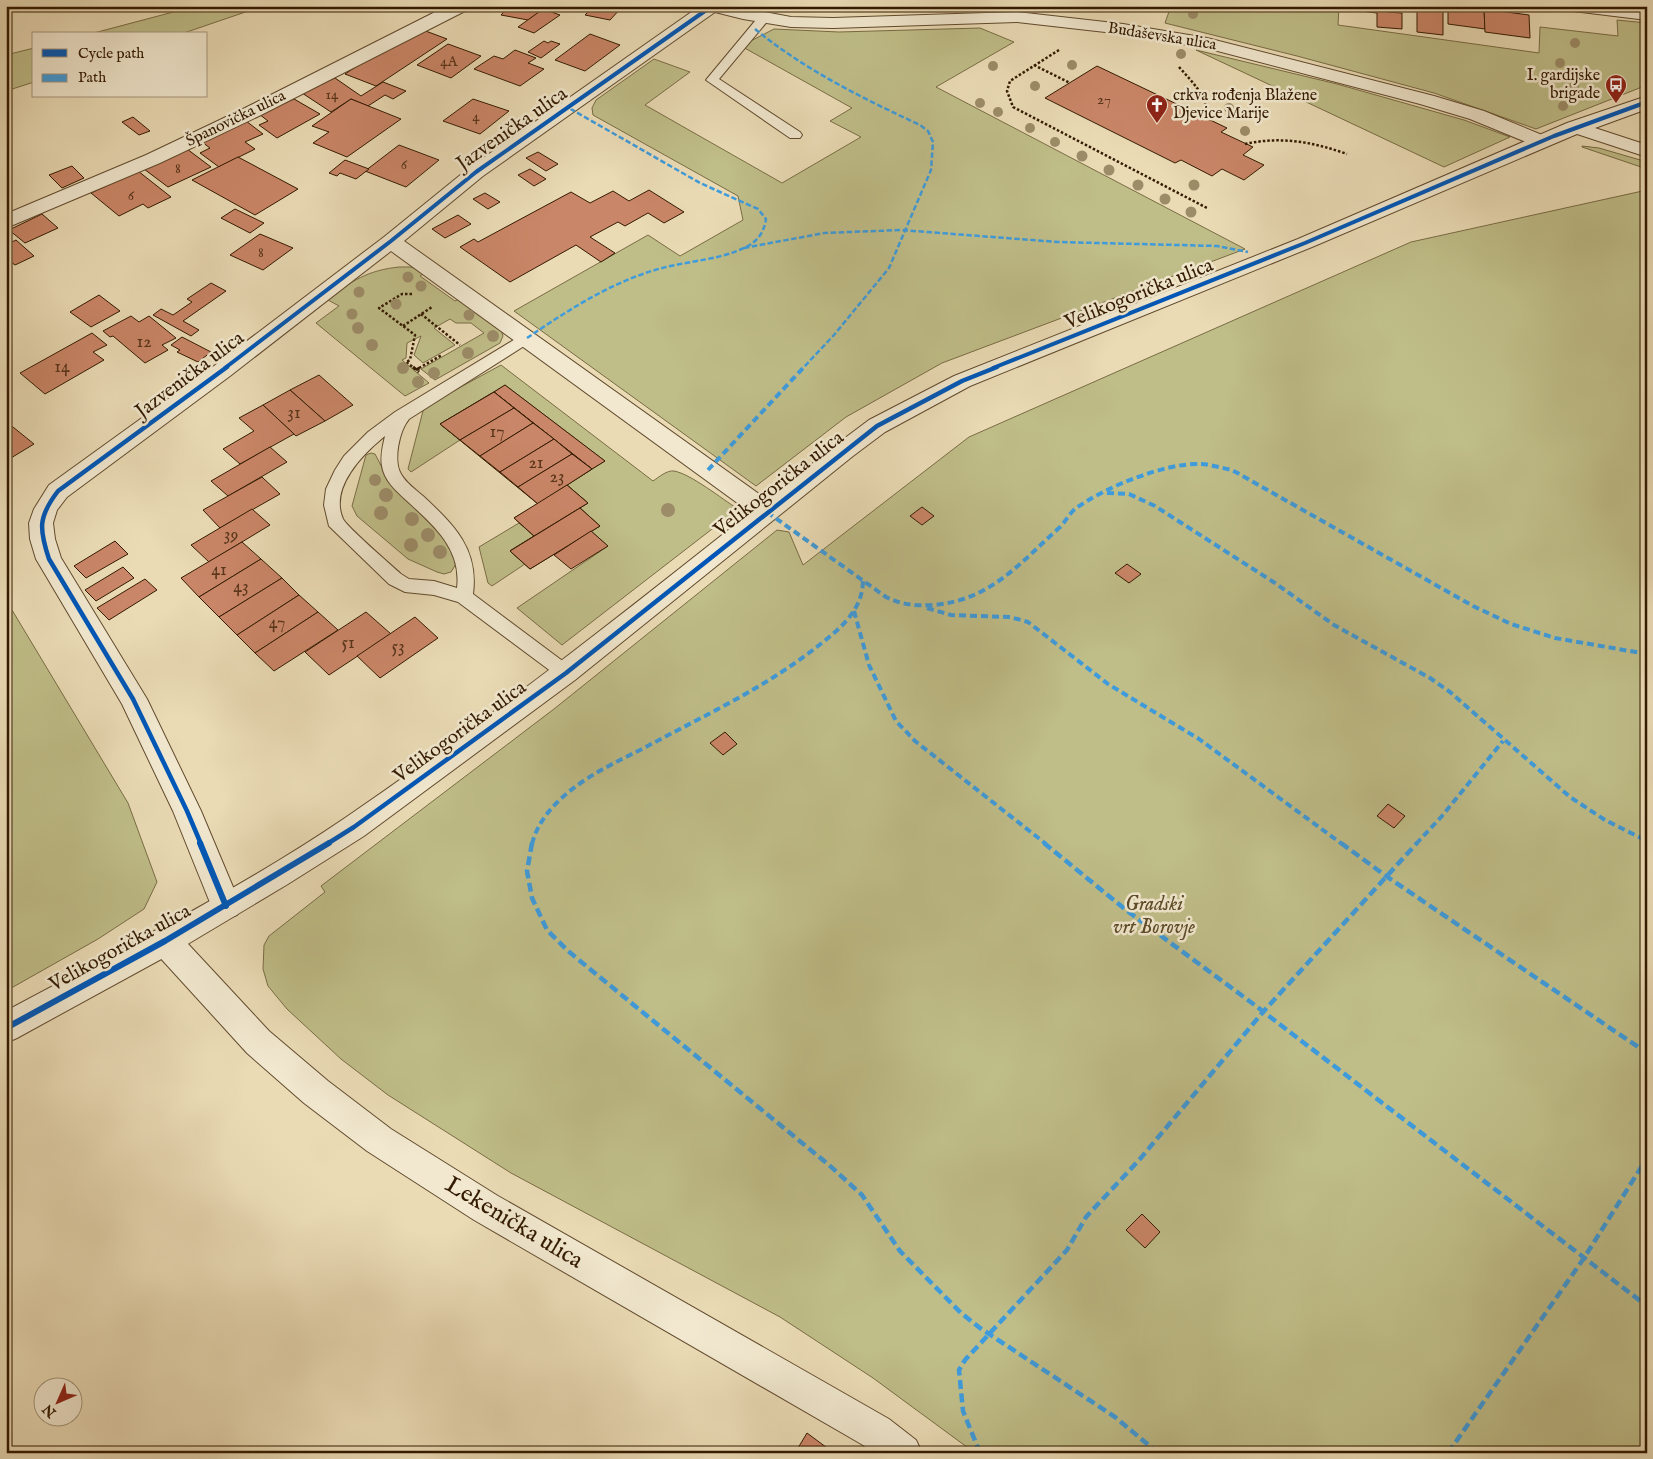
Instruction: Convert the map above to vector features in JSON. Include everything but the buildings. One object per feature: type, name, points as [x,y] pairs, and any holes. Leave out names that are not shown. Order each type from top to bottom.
[{"type":"street","name":"Španovička ulica","points":[[6,222],[153,159],[252,112],[461,6]]},
{"type":"street","name":"Budaševska ulica","points":[[712,6],[791,22],[833,23],[1017,17],[1207,43],[1477,115],[1540,141]]},
{"type":"street","name":"Jazvenička ulica","points":[[226,906],[187,810],[133,700],[49,559],[42,538],[44,509],[58,491],[222,371],[391,241],[476,172],[712,6]]},
{"type":"street","points":[[1573,6],[1647,15]]},
{"type":"street","name":"Velikogorička ulica","points":[[6,1028],[226,906],[354,827],[566,673],[877,426],[962,381],[1306,243],[1574,127],[1647,102]]},
{"type":"street","points":[[1574,127],[1647,151]]},
{"type":"street","points":[[391,241],[767,512]]},
{"type":"street","name":"Lekenička ulica","points":[[165,941],[258,1042],[316,1092],[379,1140],[486,1208],[876,1432],[903,1453]]},
{"type":"lane","points":[[764,18],[712,80],[795,135]]},
{"type":"lane","points":[[527,338],[441,390],[368,441],[344,468],[333,496],[332,510],[336,522],[400,582],[405,585],[434,588],[464,597],[566,673]]},
{"type":"lane","points":[[403,415],[397,422],[393,435],[390,467],[395,479],[449,530],[459,546],[464,566],[466,590],[464,597]]},
{"type":"path","points":[[1060,50],[1034,64],[1010,81],[1007,91],[1009,101],[1013,107],[1207,208]]},
{"type":"path","points":[[1034,64],[1070,83]]},
{"type":"path","points":[[1177,64],[1202,94],[1208,106],[1207,119]]},
{"type":"path","points":[[1245,144],[1267,139],[1296,140],[1313,142],[1347,154]]},
{"type":"path","points":[[441,390],[406,362],[410,360],[415,335],[379,308],[402,294],[422,295],[447,281]]},
{"type":"path","points":[[432,307],[438,312]]},
{"type":"path","points":[[421,314],[460,345]]},
{"type":"path","points":[[453,349],[467,341]]},
{"type":"path","points":[[416,370],[446,353]]},
{"type":"green space","points":[[196,6],[263,6],[187,32],[98,32]]},
{"type":"green space","points":[[1171,6],[1188,6],[1225,11],[1226,6],[1339,6],[1338,25],[1539,53],[1540,27],[1618,36],[1617,20],[1647,23],[1647,85],[1536,129],[1434,93],[1165,23]]},
{"type":"green space","points":[[980,28],[1014,42],[936,87],[1245,249],[942,363],[846,417],[756,486],[514,311],[648,235],[680,256],[743,220],[738,196],[593,115],[592,108],[596,100],[654,59],[690,72],[645,105],[782,183],[861,137],[830,121],[852,108],[741,46],[774,29],[839,32]]},
{"type":"green space","points":[[32,48],[32,83],[6,91],[6,55]]},
{"type":"green space","points":[[1196,50],[1337,84],[1464,120],[1510,137],[1444,167]]},
{"type":"green space","points":[[1582,147],[1599,148],[1647,162],[1647,169]]},
{"type":"green space","name":"Gradski vrt Borovje","points":[[1647,190],[1647,1453],[975,1453],[873,1378],[780,1317],[511,1173],[388,1095],[341,1059],[287,1009],[268,986],[263,969],[264,945],[269,936],[325,892],[321,886],[554,709],[777,530],[789,532],[803,565],[969,437],[1411,242]]},
{"type":"green space","points":[[411,267],[426,272],[420,276],[455,301],[459,299],[501,329],[503,336],[500,343],[435,380],[421,369],[484,333],[471,323],[456,323],[450,319],[434,328],[455,345],[423,363],[414,355],[421,336],[407,343],[406,358],[402,360],[429,383],[405,396],[316,323],[339,306],[328,300],[344,287],[369,274],[388,268]]},
{"type":"green space","points":[[501,365],[653,481],[669,472],[681,473],[738,509],[562,645],[517,608],[608,546],[591,531],[580,508],[587,503],[567,485],[605,461],[505,385],[440,424],[460,440],[411,472],[408,469],[424,407]]},
{"type":"green space","points":[[375,454],[386,475],[449,536],[456,564],[451,572],[444,574],[437,572],[408,559],[357,516],[352,506],[366,455]]},
{"type":"green space","points":[[519,523],[534,536],[511,550],[525,564],[492,586],[488,583],[479,547]]},
{"type":"green space","points":[[12,610],[128,803],[157,882],[144,909],[98,939],[6,991],[6,612]]},
{"type":"marked path","points":[[708,470],[834,335],[889,268],[931,170],[933,142],[928,131],[920,125],[855,94],[813,71],[755,29]]},
{"type":"marked path","points":[[527,338],[573,308],[621,283],[655,270],[723,255],[744,248],[760,237],[766,219],[758,209],[700,183],[569,108]]},
{"type":"marked path","points":[[744,248],[824,233],[901,230],[1058,242],[1217,246],[1248,252]]},
{"type":"marked path","points":[[767,512],[886,597],[901,604],[920,606],[955,603],[985,591],[1005,577],[1064,523],[1072,511],[1095,495],[1156,470],[1201,464],[1232,470],[1473,606],[1511,624],[1555,638],[1647,654]]},
{"type":"marked path","points":[[1107,493],[1129,494],[1155,506],[1275,583],[1334,625],[1430,678],[1450,692],[1570,797],[1605,820],[1647,841]]},
{"type":"marked path","points":[[863,580],[863,592],[857,607],[838,631],[801,660],[767,682],[609,766],[566,794],[543,818],[532,842],[527,871],[532,898],[547,930],[568,951],[829,1165],[862,1195],[900,1251],[961,1313],[980,1328],[1115,1417],[1158,1453]]},
{"type":"marked path","points":[[927,608],[951,615],[1010,617],[1028,622],[1108,684],[1199,739],[1386,876],[1647,1053]]},
{"type":"marked path","points":[[854,611],[869,665],[896,721],[915,741],[1019,822],[1126,910],[1252,1003],[1647,1306]]},
{"type":"marked path","points":[[980,1453],[963,1411],[959,1370],[965,1360],[1067,1250],[1086,1217],[1140,1159],[1263,1012],[1442,816],[1503,741]]},
{"type":"marked path","points":[[1448,1453],[1584,1258],[1647,1158]]},
{"type":"cycle path","points":[[226,906],[187,811],[133,699],[49,559],[41,531],[41,523],[46,509],[58,491],[222,371],[391,241],[476,172],[712,6]]},
{"type":"cycle path","points":[[6,1028],[165,941],[278,875],[354,827],[566,673],[845,450],[877,426],[906,409],[962,381],[1305,243],[1554,136],[1647,102]]},
{"type":"place","name":"I. gardijske brigade","points":[[1616,104]]},
{"type":"place","name":"crkva rođenja Blažene Djevice Marije","points":[[1157,124]]}]
